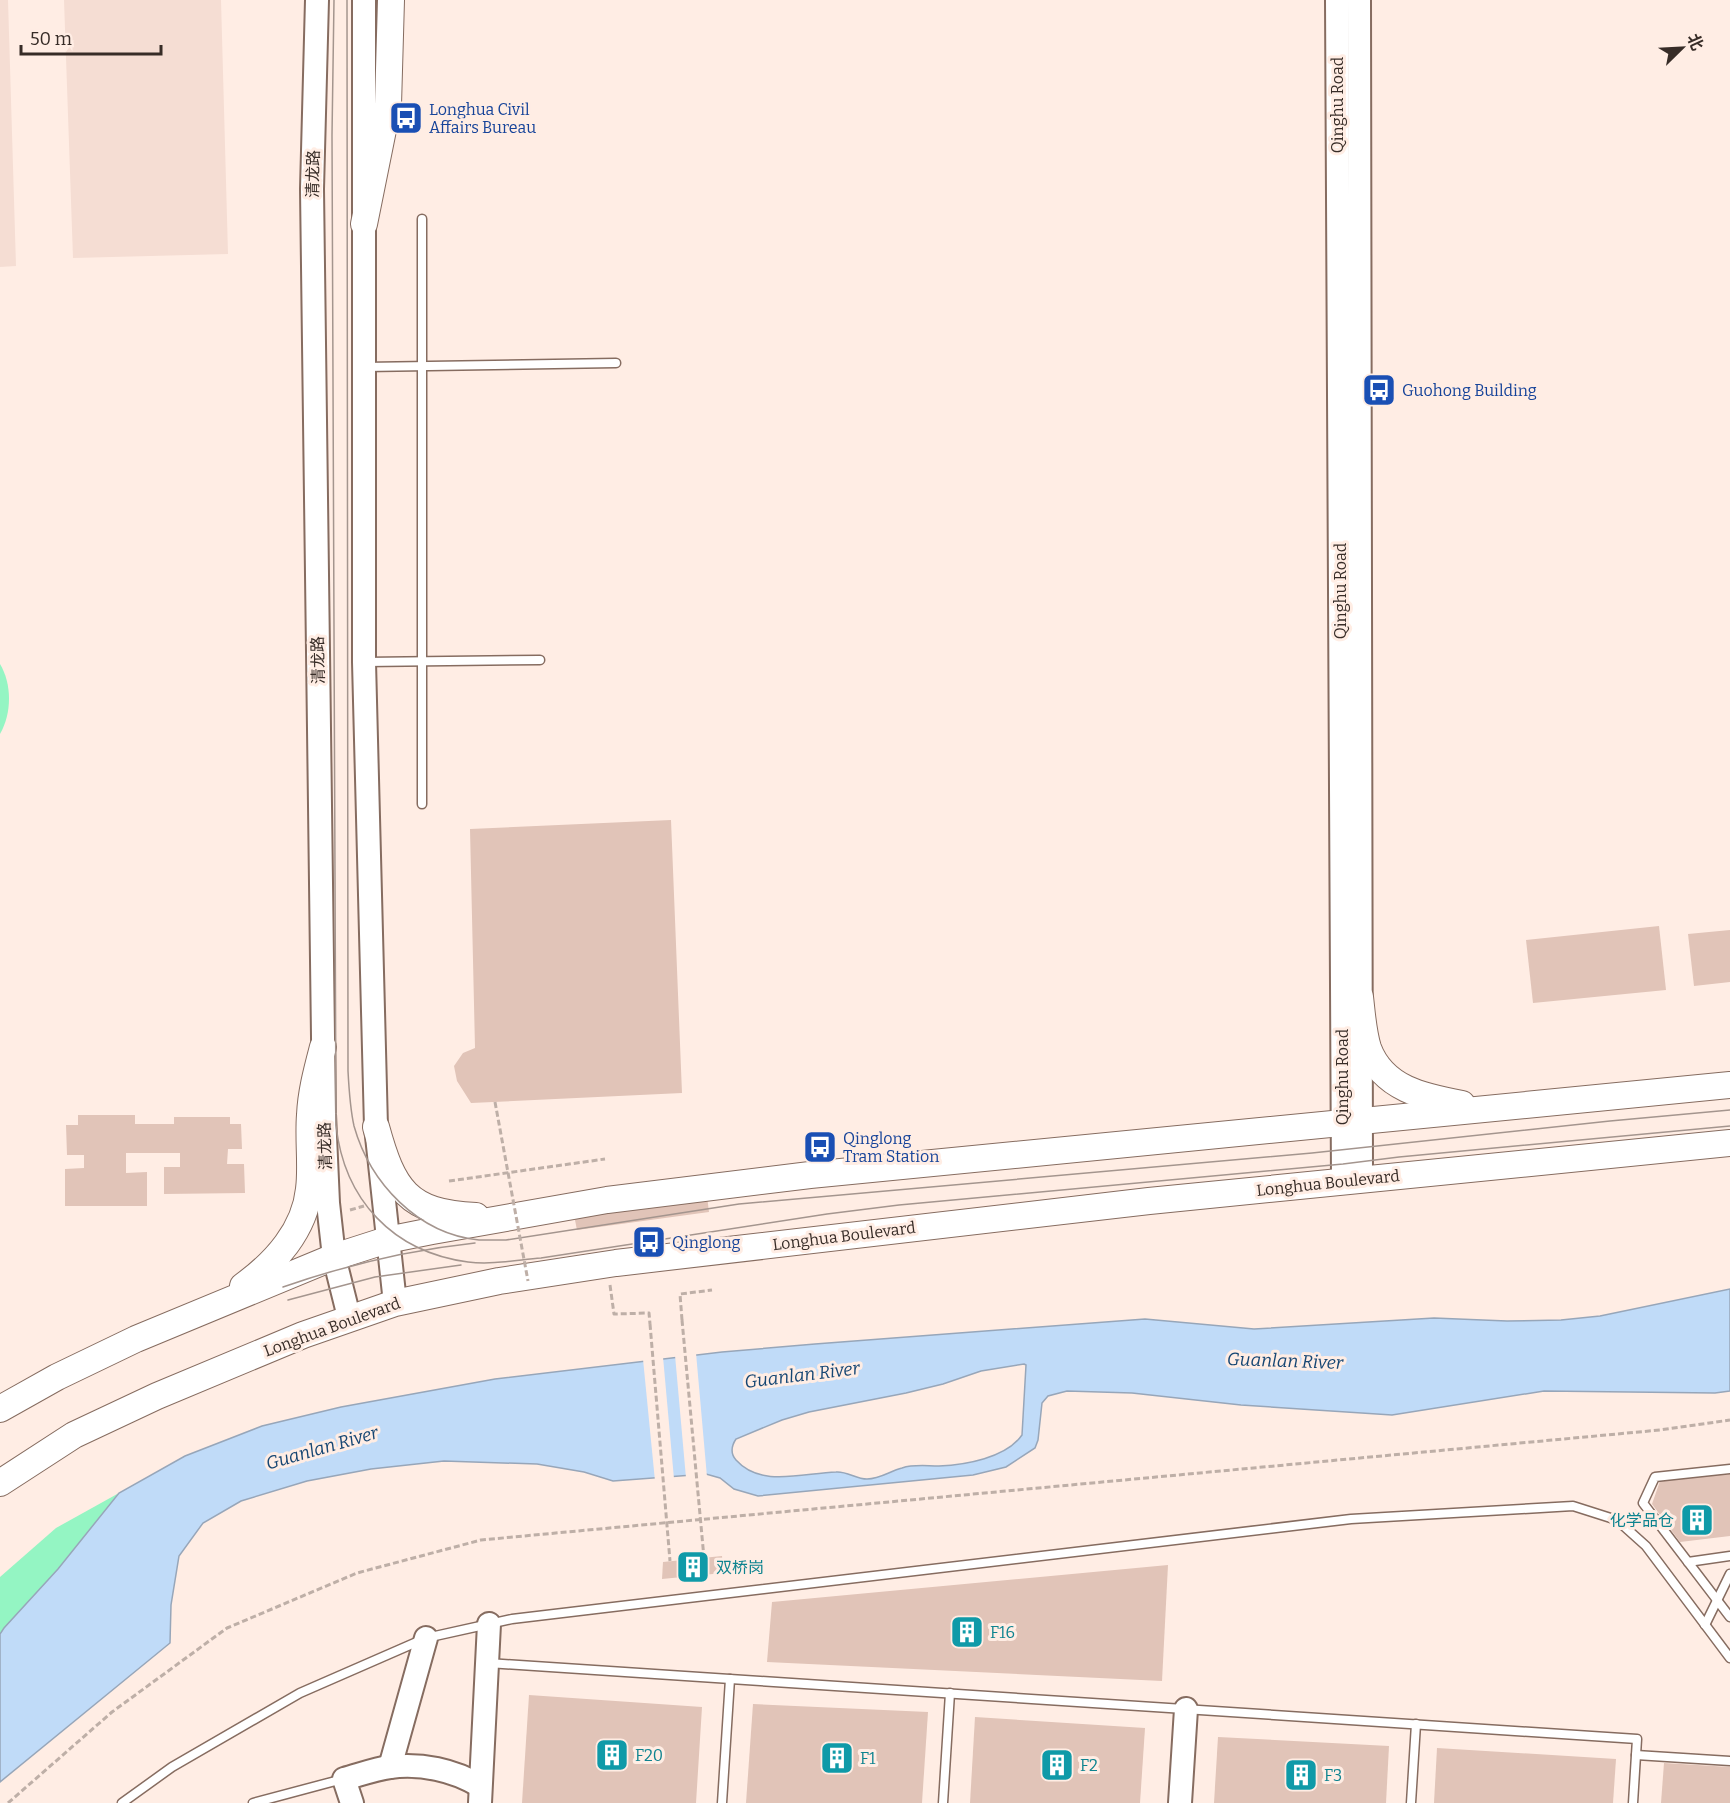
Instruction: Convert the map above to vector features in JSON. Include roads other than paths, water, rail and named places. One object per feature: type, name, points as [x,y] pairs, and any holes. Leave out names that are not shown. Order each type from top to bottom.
[{"type":"main road","points":[[364,224],[388,105],[391,0]]},
{"type":"main road","points":[[1360,997],[1365,1036],[1373,1059],[1396,1084],[1422,1095],[1492,1109]]},
{"type":"main road","points":[[215,1306],[272,1262],[291,1237],[300,1219],[309,1189],[308,1150],[312,1094],[323,1047]]},
{"type":"main road","points":[[0,1408],[57,1377],[126,1344],[334,1257],[387,1240],[607,1200],[810,1175],[1730,1086]]},
{"type":"main road","points":[[376,1127],[390,1173],[396,1183],[414,1201],[434,1209],[463,1215],[512,1217]]},
{"type":"main road","name":"Longhua Boulevard","points":[[0,1483],[57,1445],[90,1427],[157,1396],[303,1335],[349,1317],[395,1303],[499,1281],[628,1262],[1149,1201],[1730,1143]]},
{"type":"street","name":"清龙路","points":[[317,0],[312,189],[323,1047],[328,1203],[334,1257],[349,1317]]},
{"type":"street","points":[[364,0],[364,662],[376,1127],[395,1303]]},
{"type":"street","name":"Qinghu Road","points":[[1337,0],[1352,1181]]},
{"type":"street","name":"Qinghu Road","points":[[1351,1123],[1360,997],[1359,0]]},
{"type":"street","points":[[480,1795],[489,1624]]},
{"type":"street","points":[[390,1767],[426,1638]]},
{"type":"street","points":[[1180,1803],[1186,1709]]},
{"type":"street","points":[[352,1803],[344,1779],[390,1767],[427,1767],[464,1776],[480,1795]]},
{"type":"lane","points":[[422,219],[422,804]]},
{"type":"lane","points":[[364,367],[616,363]]},
{"type":"lane","points":[[364,662],[540,660]]},
{"type":"lane","points":[[1730,1469],[1655,1477],[1643,1503],[1730,1617]]},
{"type":"lane","points":[[122,1803],[172,1767],[300,1693],[426,1638],[524,1618],[1351,1519],[1573,1506],[1617,1520],[1646,1546],[1730,1658]]},
{"type":"lane","points":[[1688,1562],[1730,1556]]},
{"type":"lane","points":[[1705,1625],[1730,1574]]},
{"type":"lane","points":[[487,1663],[1637,1739],[1633,1803]]},
{"type":"lane","points":[[722,1803],[730,1679]]},
{"type":"lane","points":[[943,1803],[950,1693]]},
{"type":"lane","points":[[1411,1803],[1416,1724]]},
{"type":"lane","points":[[1636,1755],[1730,1761]]},
{"type":"lane","points":[[253,1803],[344,1779]]},
{"type":"water","name":"Guanlan River","points":[[1730,1289],[1730,1391],[1715,1393],[1544,1391],[1392,1415],[1241,1405],[1132,1393],[1067,1391],[1048,1396],[1042,1403],[1035,1448],[1006,1467],[973,1475],[758,1496],[734,1489],[720,1478],[706,1474],[613,1481],[584,1472],[537,1464],[444,1461],[371,1469],[307,1481],[241,1501],[203,1523],[179,1556],[171,1605],[170,1643],[0,1782],[0,1634],[4,1628],[58,1569],[119,1493],[185,1456],[262,1426],[341,1407],[495,1379],[722,1352],[815,1344],[1145,1319],[1254,1329],[1434,1318],[1507,1321],[1561,1320],[1600,1316]],"holes":[[[1026,1365],[1022,1435],[1006,1449],[984,1459],[949,1465],[907,1467],[867,1479],[840,1472],[783,1477],[758,1474],[746,1469],[736,1460],[732,1452],[736,1439],[782,1420],[809,1412],[906,1393],[981,1371]]]},
{"type":"tram line","points":[[334,0],[332,135],[336,1125],[349,1177],[377,1218],[395,1234],[417,1247],[441,1256],[468,1262],[504,1262],[899,1205],[1730,1126]]},
{"type":"tram line","points":[[347,0],[348,1078],[354,1126],[361,1147],[384,1186],[417,1216],[436,1228],[457,1236],[479,1240],[506,1240],[739,1204],[1312,1153],[1730,1110]]},
{"type":"tram line","points":[[283,1287],[378,1259],[475,1243]]},
{"type":"tram line","points":[[288,1300],[375,1277],[461,1265]]},
{"type":"place","name":"Longhua Civil Affairs Bureau","points":[[406,118]]},
{"type":"place","name":"Guohong Building","points":[[1379,390]]},
{"type":"place","name":"Qinglong Tram Station","points":[[820,1147]]},
{"type":"place","name":"Qinglong","points":[[649,1242]]},
{"type":"place","name":"化学品仓","points":[[1697,1520]]},
{"type":"place","name":"双桥岗","points":[[693,1567]]},
{"type":"place","name":"F16","points":[[967,1632]]},
{"type":"place","name":"F20","points":[[612,1755]]},
{"type":"place","name":"F1","points":[[837,1758]]},
{"type":"place","name":"F2","points":[[1057,1765]]},
{"type":"place","name":"F3","points":[[1301,1775]]}]
